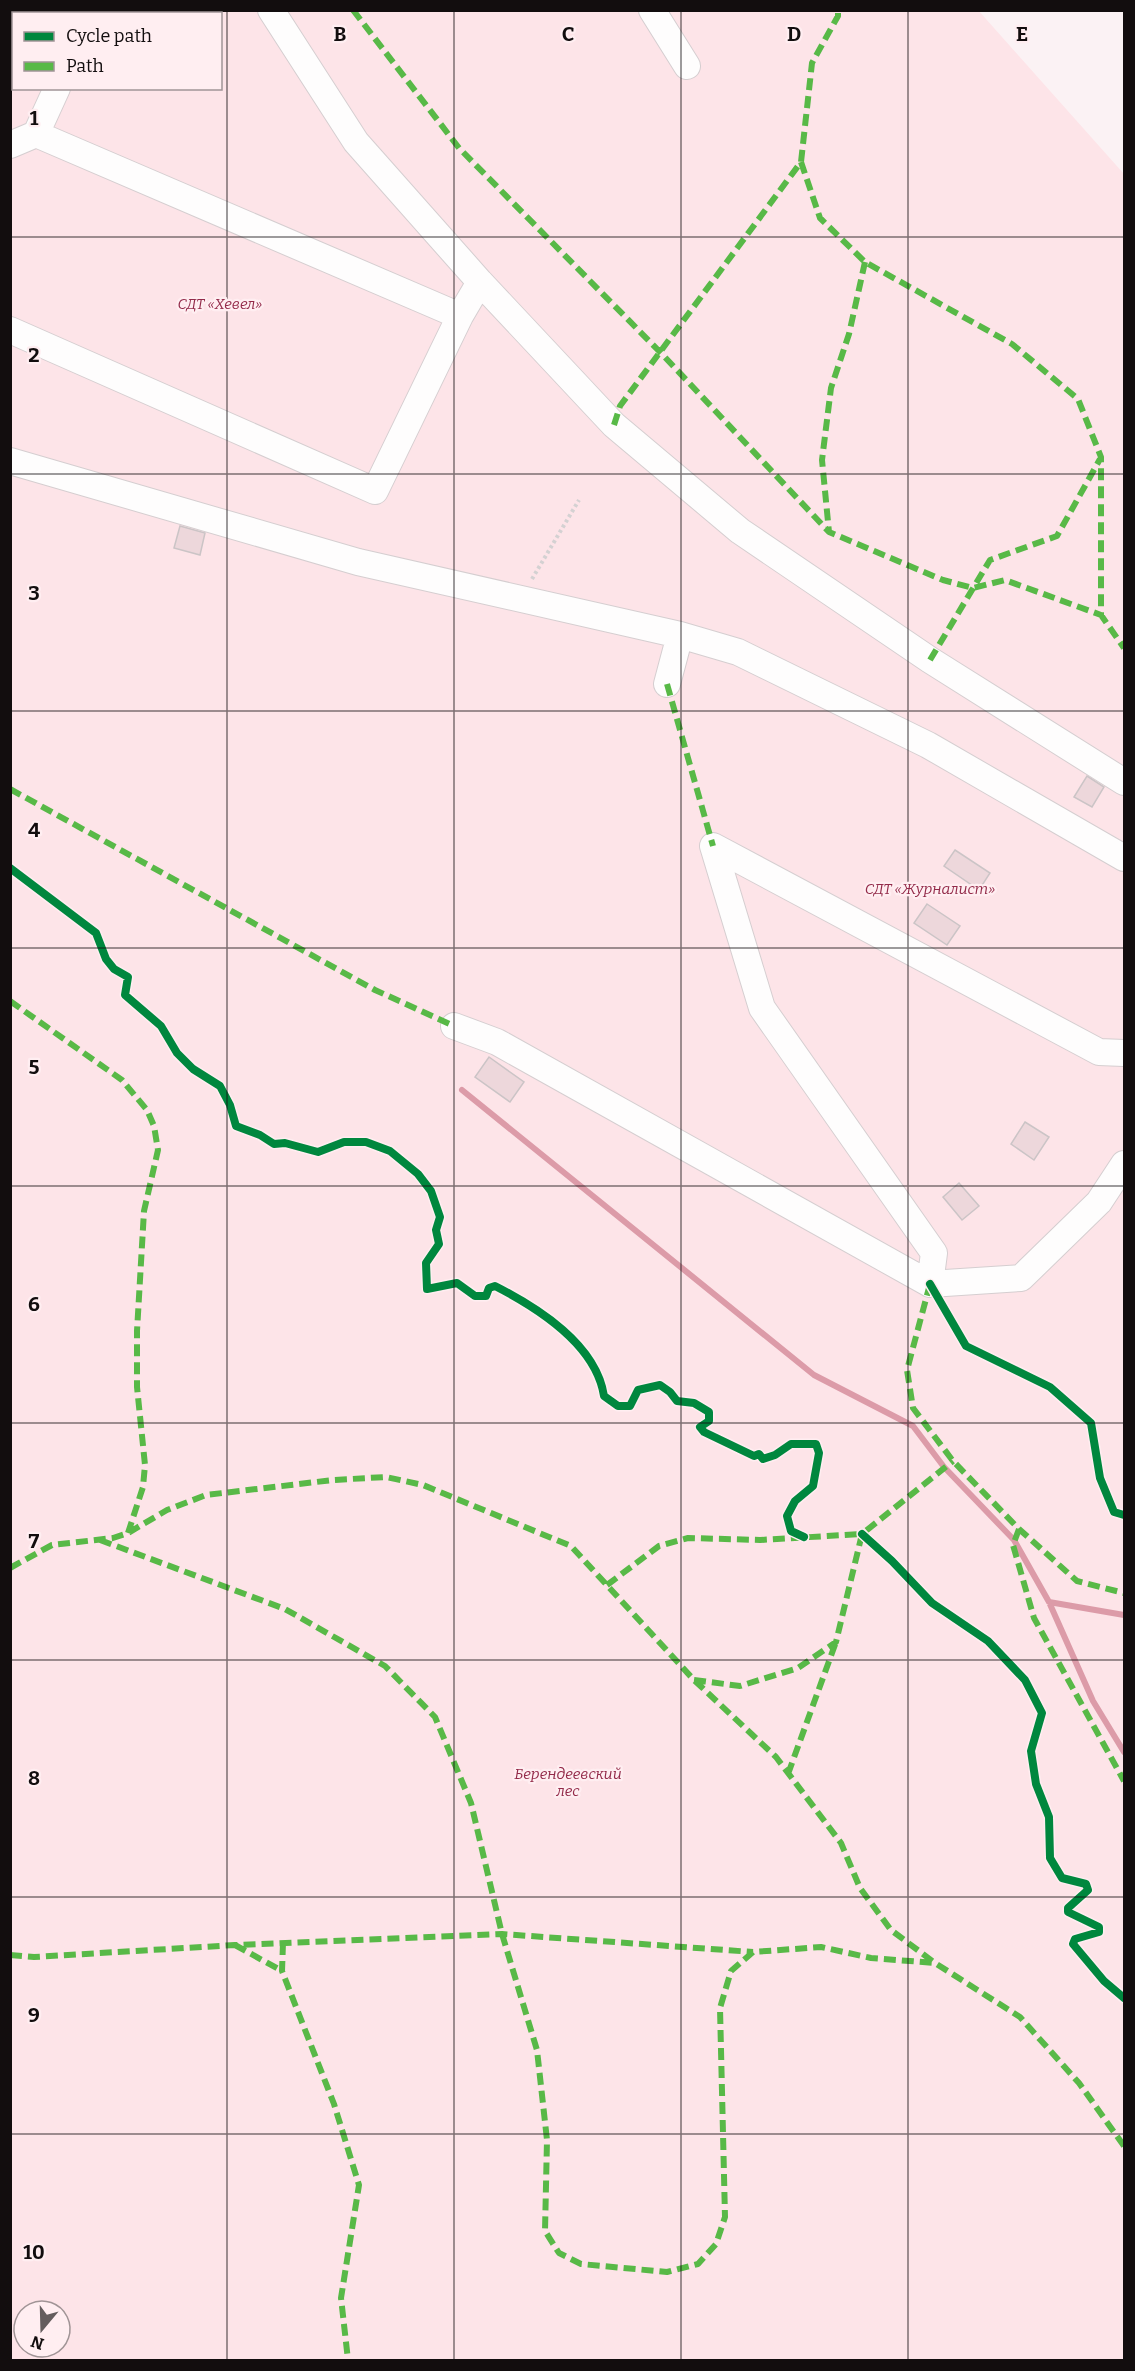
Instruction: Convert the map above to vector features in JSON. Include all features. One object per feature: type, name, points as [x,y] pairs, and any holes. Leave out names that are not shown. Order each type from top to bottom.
[{"type":"lane","points":[[271,10],[356,142],[480,282],[614,425],[740,531],[930,660],[1125,782]]},
{"type":"lane","points":[[652,10],[687,66]]},
{"type":"lane","points":[[36,134],[56,90]]},
{"type":"lane","points":[[11,143],[36,134],[460,316]]},
{"type":"lane","points":[[10,330],[375,491],[460,316],[480,282]]},
{"type":"lane","points":[[10,461],[358,562],[680,635],[738,652],[928,745],[1125,858]]},
{"type":"lane","points":[[668,684],[680,635]]},
{"type":"lane","points":[[930,1284],[934,1253],[762,1008],[713,846],[1099,1052],[1125,1053]]},
{"type":"lane","points":[[454,1026],[497,1042],[930,1284],[1021,1278],[1099,1202],[1125,1164]]},
{"type":"path","points":[[521,598],[579,500]]},
{"type":"green space","name":"Берендеевский лес","points":[[978,10],[1124,174],[1124,2360],[11,2360],[11,11]]},
{"type":"building","points":[[180,526],[205,533],[200,555],[174,548]]},
{"type":"building","points":[[1087,776],[1104,787],[1092,807],[1074,797]]},
{"type":"building","points":[[955,850],[990,873],[979,890],[944,866]]},
{"type":"building","points":[[927,904],[960,926],[947,945],[914,923]]},
{"type":"building","points":[[489,1057],[524,1082],[510,1102],[475,1077]]},
{"type":"building","points":[[1025,1122],[1049,1137],[1034,1160],[1011,1144]]},
{"type":"building","points":[[959,1183],[979,1206],[962,1220],[943,1197]]},
{"type":"waterway","points":[[462,1090],[814,1375],[913,1426],[944,1467],[1014,1540],[1049,1602],[1093,1701],[1124,1752]]},
{"type":"waterway","points":[[1049,1602],[1124,1615]]},
{"type":"marked path","points":[[353,10],[459,148],[660,352],[829,532]]},
{"type":"marked path","points":[[614,425],[620,406],[801,162],[812,63],[838,16],[838,10]]},
{"type":"marked path","points":[[801,162],[820,218],[865,262],[1012,344],[1078,399],[1101,457],[1101,615],[1124,648]]},
{"type":"marked path","points":[[865,262],[849,334],[831,388],[822,460],[829,532],[943,580],[973,588],[1005,580],[1101,615]]},
{"type":"marked path","points":[[930,660],[990,560],[1057,536],[1100,459]]},
{"type":"marked path","points":[[667,684],[713,846]]},
{"type":"marked path","points":[[10,789],[375,990],[454,1026]]},
{"type":"marked path","points":[[10,1001],[122,1080],[147,1110],[154,1126],[158,1150],[144,1211],[137,1331],[137,1387],[145,1465],[143,1487],[128,1533]]},
{"type":"marked path","points":[[930,1284],[907,1370],[913,1408],[953,1461],[1019,1529],[1077,1581],[1124,1593]]},
{"type":"marked path","points":[[694,1680],[740,1686],[798,1668],[836,1642],[862,1534],[953,1461]]},
{"type":"marked path","points":[[10,1568],[52,1545],[113,1538],[128,1533],[167,1510],[206,1495],[333,1480],[386,1477],[423,1485],[571,1546],[694,1680],[776,1757],[841,1843],[860,1888],[891,1930],[935,1963],[1020,2017],[1079,2083],[1124,2146]]},
{"type":"marked path","points":[[1019,1529],[1013,1545],[1034,1618],[1124,1781]]},
{"type":"marked path","points":[[607,1585],[659,1546],[688,1538],[760,1540],[862,1534],[865,1537]]},
{"type":"marked path","points":[[100,1540],[285,1609],[385,1666],[435,1717],[471,1803],[502,1934],[537,2050],[547,2140],[545,2231],[559,2253],[581,2264],[667,2272],[698,2264],[716,2244],[725,2217],[720,2008],[731,1971],[753,1952],[821,1947],[871,1958],[935,1963]]},
{"type":"marked path","points":[[788,1774],[836,1642]]},
{"type":"marked path","points":[[10,1955],[34,1957],[235,1945],[502,1934],[753,1952]]},
{"type":"marked path","points":[[283,1943],[282,1971],[334,2104],[359,2185],[341,2298],[348,2360]]},
{"type":"marked path","points":[[235,1945],[282,1971]]},
{"type":"cycle path","points":[[10,868],[96,933],[106,959],[114,969],[128,977],[125,995],[161,1026],[177,1053],[193,1069],[220,1086],[230,1105],[236,1126],[260,1135],[274,1144],[285,1143],[318,1152],[344,1142],[366,1142],[390,1151],[418,1174],[431,1191],[440,1217],[436,1230],[439,1244],[426,1263],[427,1289],[457,1283],[475,1296],[486,1296],[489,1288],[495,1286],[529,1305],[563,1330],[577,1344],[590,1360],[599,1377],[604,1396],[618,1406],[630,1406],[638,1390],[660,1385],[677,1401],[694,1403],[709,1412],[709,1421],[700,1427],[704,1432],[754,1456],[759,1454],[763,1459],[775,1455],[791,1444],[816,1444],[819,1453],[813,1486],[795,1501],[787,1516],[791,1531],[804,1537]]},
{"type":"cycle path","points":[[930,1284],[966,1346],[1050,1387],[1091,1423],[1100,1478],[1114,1512],[1124,1515]]},
{"type":"cycle path","points":[[862,1534],[892,1561],[932,1603],[988,1641],[1025,1680],[1042,1713],[1031,1751],[1036,1784],[1049,1817],[1050,1858],[1062,1878],[1086,1884],[1088,1890],[1068,1908],[1068,1912],[1099,1927],[1099,1932],[1075,1939],[1073,1944],[1104,1981],[1124,1998]]},
{"type":"park label","name":"СДТ «Хевел»","points":[[220,304]]},
{"type":"park label","name":"СДТ «Журналист»","points":[[930,889]]}]
